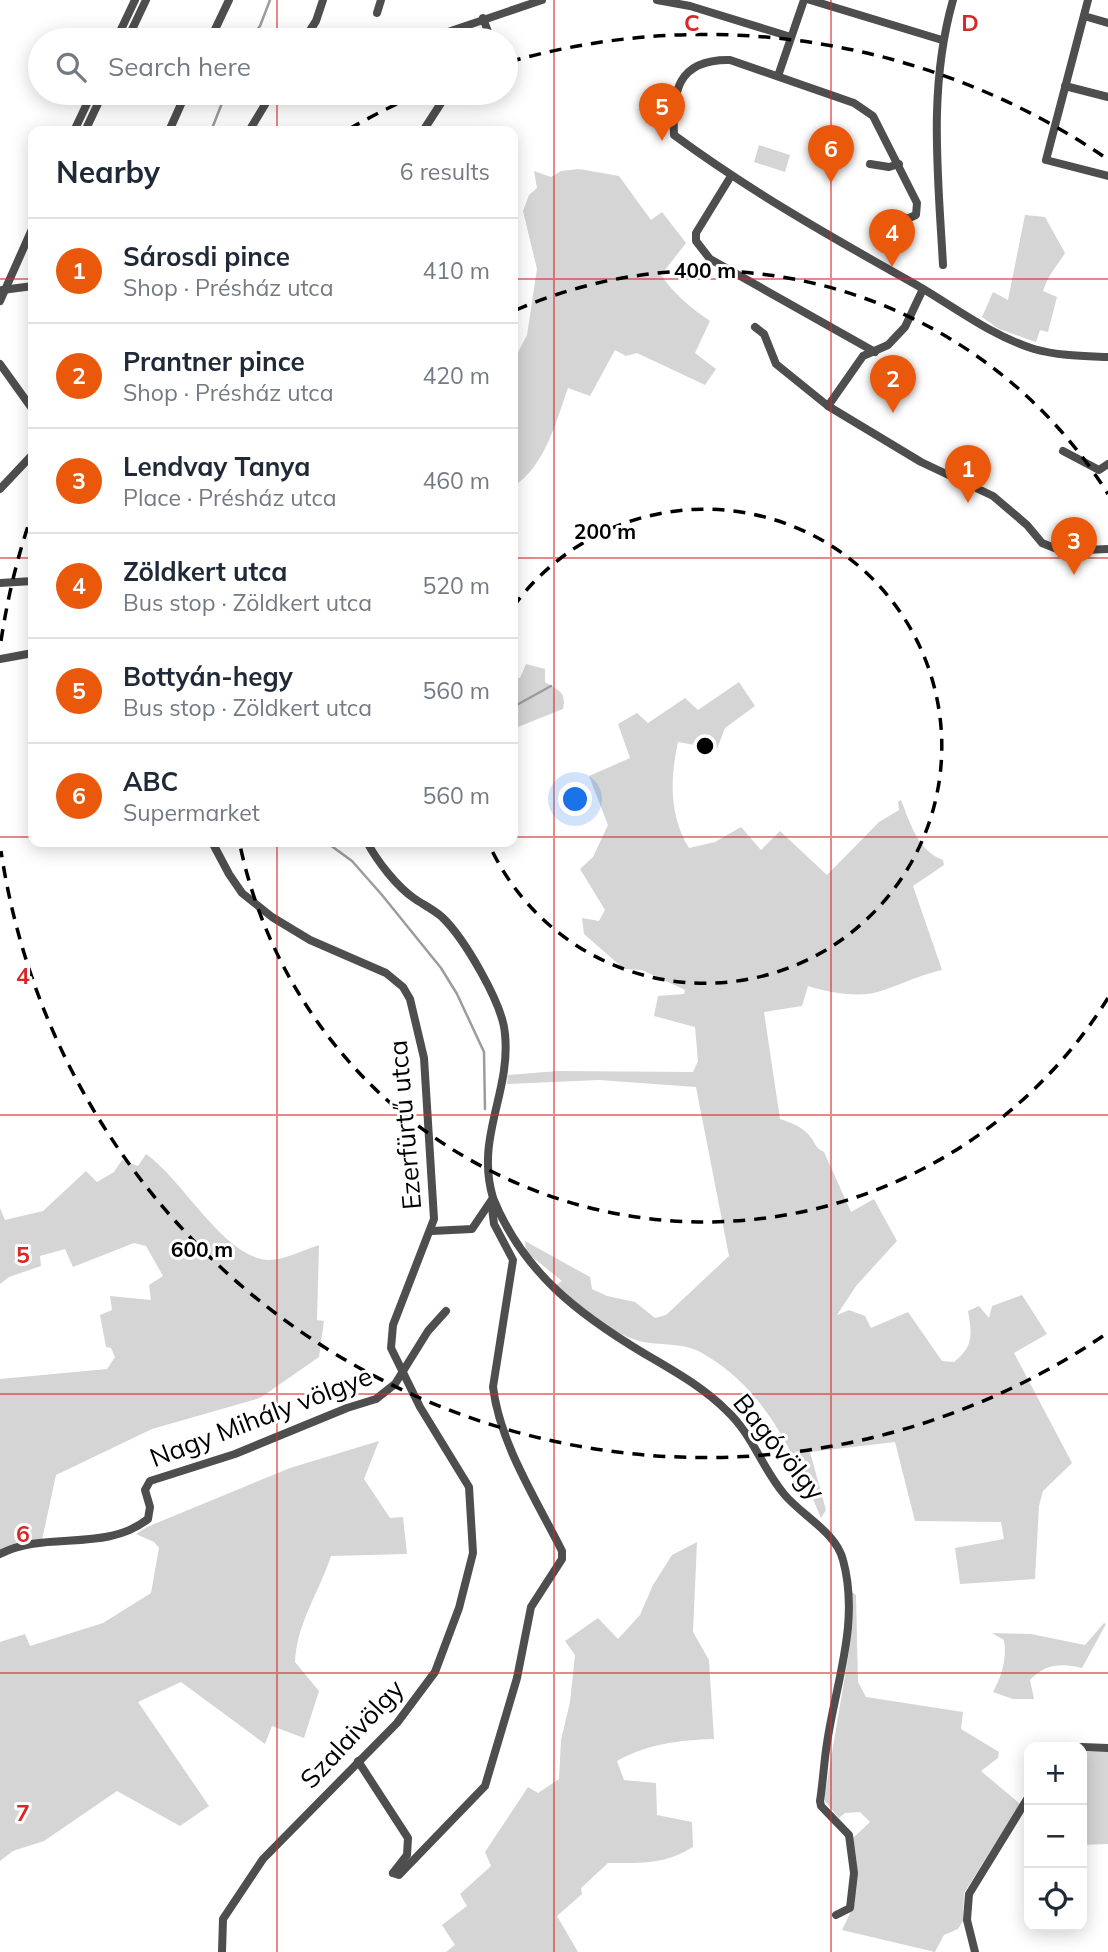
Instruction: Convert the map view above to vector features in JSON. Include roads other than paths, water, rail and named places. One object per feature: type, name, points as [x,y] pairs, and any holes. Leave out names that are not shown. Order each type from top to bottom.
[{"type":"street","points":[[122,28],[135,0]]},
{"type":"street","points":[[133,28],[146,0]]},
{"type":"street","points":[[216,28],[229,0]]},
{"type":"street","points":[[310,28],[323,0]]},
{"type":"street","points":[[377,13],[381,0]]},
{"type":"street","points":[[457,28],[542,0]]},
{"type":"street","points":[[657,0],[690,6],[791,37]]},
{"type":"street","points":[[778,76],[804,0]]},
{"type":"street","points":[[810,0],[942,40]]},
{"type":"street","points":[[943,265],[936,89],[942,40],[953,0]]},
{"type":"street","points":[[1088,0],[1046,160],[1108,176]]},
{"type":"street","points":[[1084,16],[1108,23]]},
{"type":"street","points":[[482,18],[486,28]]},
{"type":"street","points":[[885,217],[909,218],[916,215],[917,203],[873,116],[855,103],[730,60],[716,59],[688,73],[675,90],[674,135],[730,176],[865,258],[1000,335],[1063,356],[1108,356]]},
{"type":"street","points":[[1065,86],[1108,97]]},
{"type":"street","points":[[76,126],[86,105]]},
{"type":"street","points":[[87,126],[97,105]]},
{"type":"street","points":[[171,126],[181,105]]},
{"type":"street","points":[[252,126],[265,105]]},
{"type":"street","points":[[425,126],[440,105]]},
{"type":"street","points":[[870,164],[889,167],[898,164]]},
{"type":"street","points":[[730,176],[696,233],[701,249],[710,259],[874,352]]},
{"type":"street","points":[[0,301],[2,290],[28,237]]},
{"type":"street","points":[[2,290],[28,287]]},
{"type":"street","points":[[828,406],[863,356],[888,345],[905,327],[923,289]]},
{"type":"street","points":[[755,327],[764,334],[775,364],[828,406],[921,461],[993,496],[1027,525],[1042,543],[1062,551],[1108,549]]},
{"type":"street","points":[[0,364],[28,403]]},
{"type":"street","points":[[1063,451],[1100,470],[1108,464]]},
{"type":"street","points":[[0,489],[28,459]]},
{"type":"street","points":[[0,583],[28,581]]},
{"type":"street","points":[[0,659],[28,654]]},
{"type":"street","name":"Ezerfürtű utca","points":[[215,847],[242,892],[272,917],[310,940],[396,979],[410,999],[424,1058],[434,1219],[432,1231],[393,1325],[391,1348],[404,1372]]},
{"type":"street","points":[[371,847],[413,898],[443,917],[469,953],[502,1017],[505,1034],[505,1073],[487,1142],[493,1198],[472,1229],[432,1231]]},
{"type":"street","name":"Bagóvölgy","points":[[493,1198],[527,1261],[550,1286],[597,1324],[688,1379],[727,1411],[741,1425],[784,1494],[839,1548],[844,1561],[848,1605],[846,1653],[827,1741],[820,1801],[821,1806],[849,1835],[854,1873],[850,1908],[836,1915]]},
{"type":"street","points":[[358,1760],[408,1838],[407,1855],[393,1872],[399,1875],[485,1786],[517,1678],[531,1606],[562,1559],[562,1551],[512,1451],[494,1399],[493,1387],[513,1260],[494,1224],[492,1208]]},
{"type":"street","points":[[404,1372],[428,1331],[446,1311]]},
{"type":"street","name":"Szalaivölgy","points":[[222,1952],[223,1919],[263,1859],[411,1708],[435,1672],[446,1648],[472,1566],[472,1506],[469,1487],[420,1407],[404,1372]]},
{"type":"street","name":"Nagy Mihály völgye","points":[[0,1554],[22,1547],[127,1532],[148,1519],[150,1507],[145,1490],[150,1481],[235,1454],[347,1408],[376,1399],[404,1372]]},
{"type":"street","points":[[1087,1747],[1108,1748]]},
{"type":"street","points":[[975,1952],[967,1920],[970,1894],[1024,1804]]},
{"type":"waterway","points":[[258,28],[270,0]]},
{"type":"waterway","points":[[213,126],[221,105]]},
{"type":"waterway","points":[[518,704],[551,686]]},
{"type":"waterway","points":[[333,847],[352,861],[382,895],[441,968],[457,994],[484,1052],[485,1109]]},
{"type":"place","name":"Bottyán-hegy","points":[[662,141]]},
{"type":"place","name":"ABC","points":[[831,183]]},
{"type":"place","name":"Zöldkert utca","points":[[892,267]]},
{"type":"place","name":"Prantner pince","points":[[893,413]]},
{"type":"place","name":"Sárosdi pince","points":[[968,503]]},
{"type":"place","name":"Lendvay Tanya","points":[[1074,575]]}]
